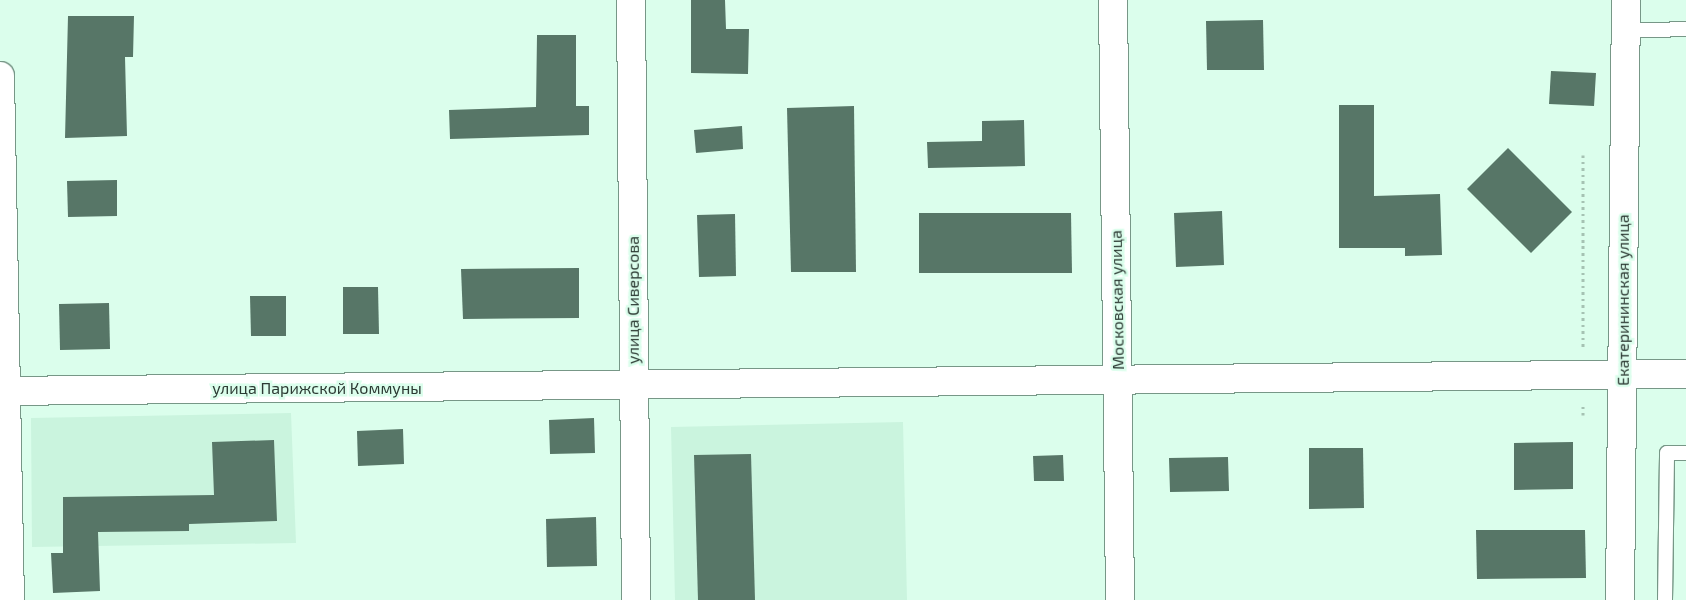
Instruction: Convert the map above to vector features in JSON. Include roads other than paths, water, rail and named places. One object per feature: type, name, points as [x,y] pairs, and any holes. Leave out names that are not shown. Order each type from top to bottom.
[{"type":"main road","name":"улица Сиверсова","points":[[631,0],[636,600]]},
{"type":"main road","name":"Московская улица","points":[[1113,0],[1120,600]]},
{"type":"main road","name":"Екатерининская улица","points":[[1620,600],[1626,0]]},
{"type":"main road","points":[[0,76],[4,513],[10,600]]},
{"type":"main road","name":"улица Парижской Коммуны","points":[[3,391],[1118,379],[1583,377],[1686,374]]},
{"type":"lane","points":[[1625,30],[1686,29]]},
{"type":"lane","points":[[1665,600],[1667,453],[1686,452]]}]
